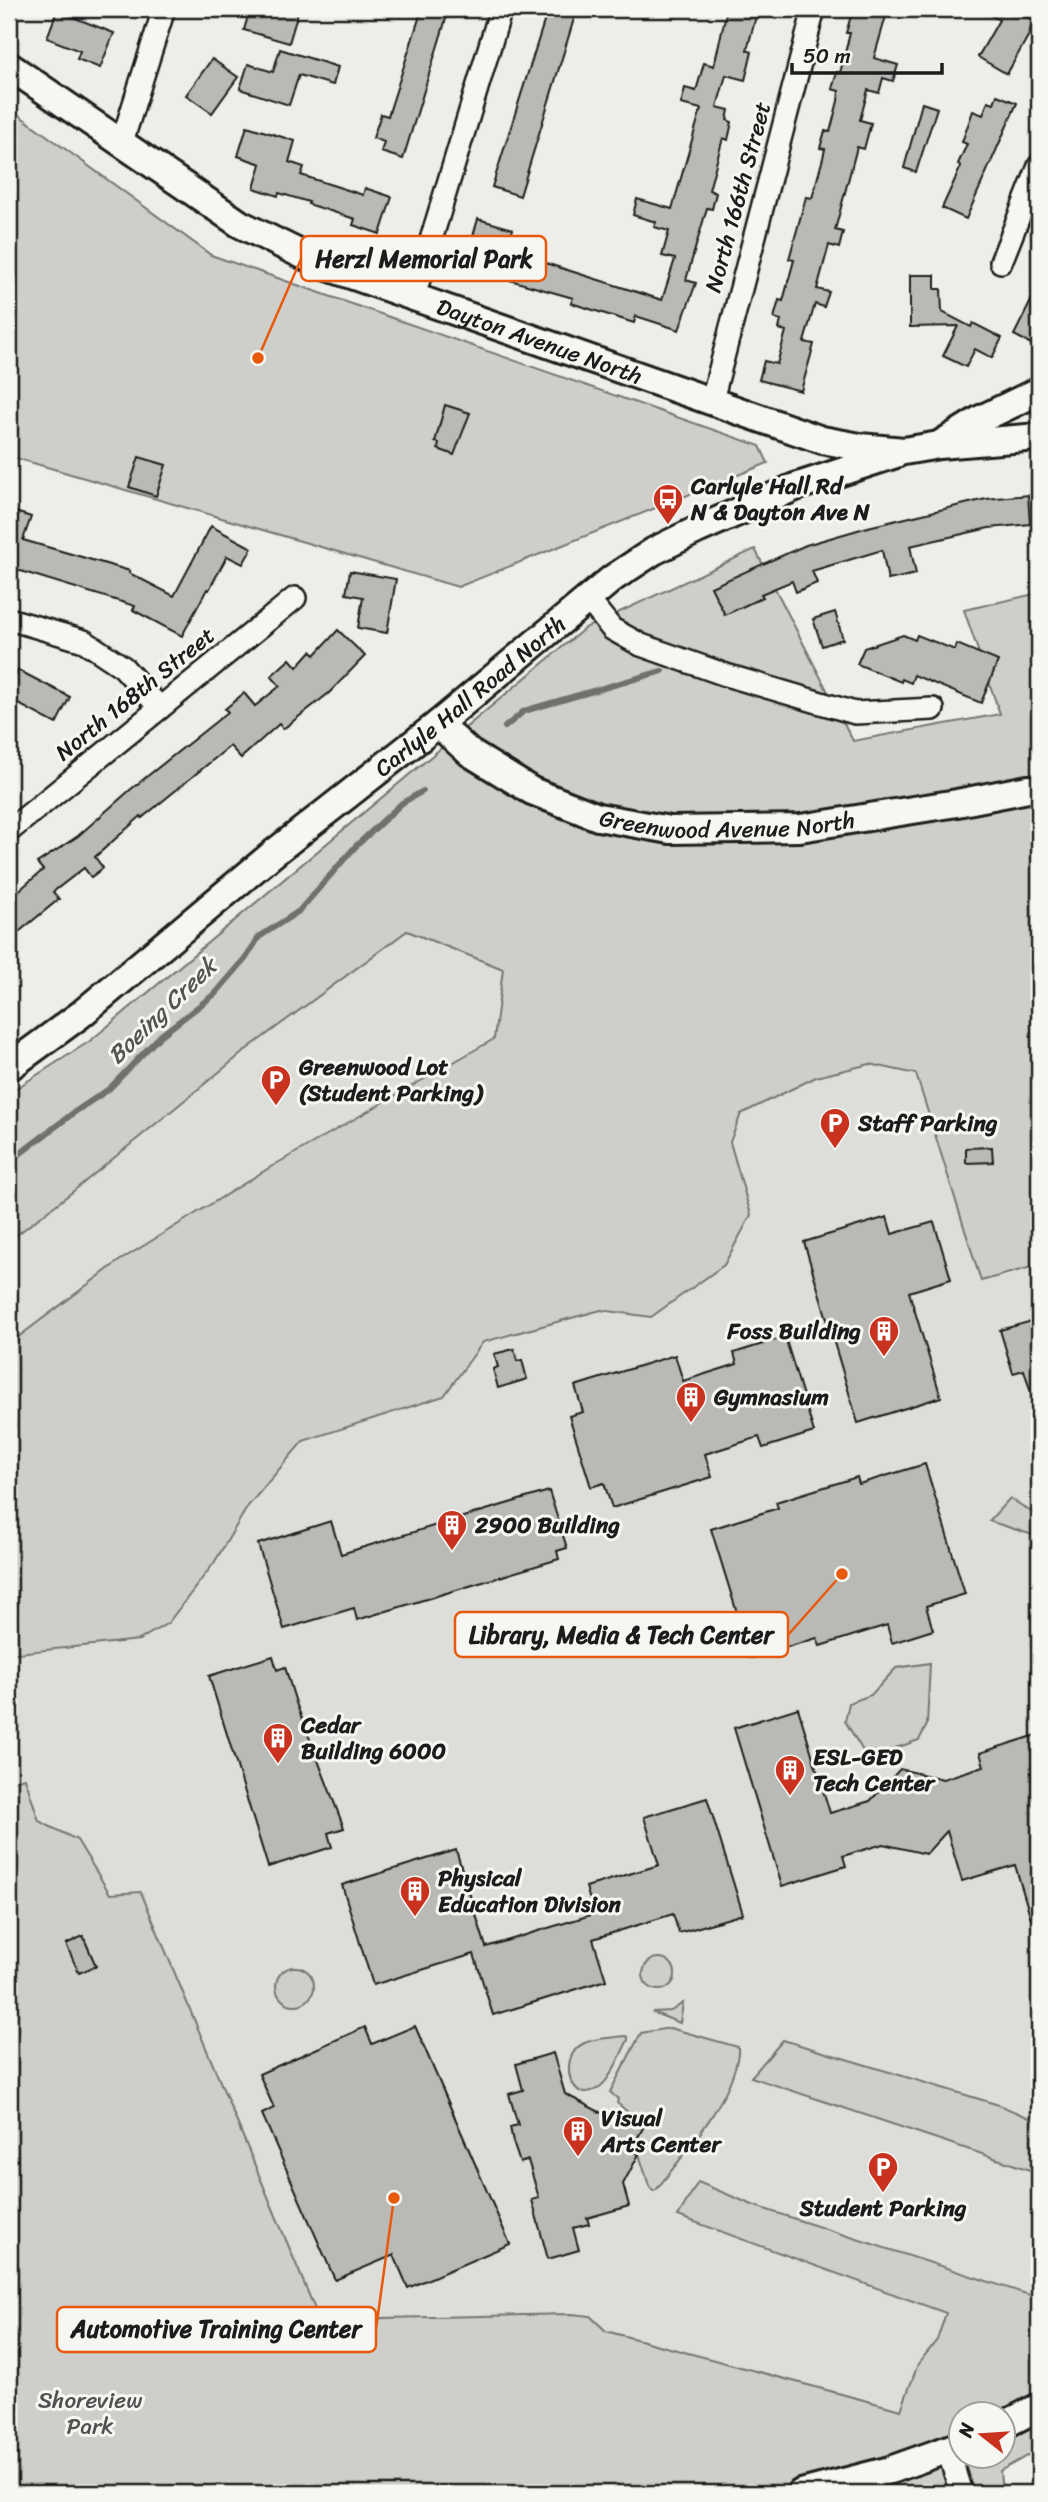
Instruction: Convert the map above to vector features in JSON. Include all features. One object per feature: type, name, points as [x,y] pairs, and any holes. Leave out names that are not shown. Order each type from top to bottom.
[{"type":"street","points":[[121,145],[164,9]]},
{"type":"street","points":[[414,296],[501,9]]},
{"type":"street","name":"North 166th Street","points":[[712,400],[814,9]]},
{"type":"street","name":"Dayton Avenue North","points":[[9,66],[240,224],[325,266],[813,436],[860,447],[904,451],[939,445],[1039,437]]},
{"type":"street","points":[[1001,262],[1039,166]]},
{"type":"street","points":[[1038,392],[1033,405],[1039,422]]},
{"type":"street","points":[[939,445],[981,419],[1038,392]]},
{"type":"street","points":[[810,482],[820,459],[813,436]]},
{"type":"street","name":"Carlyle Hall Road North","points":[[9,1067],[80,1015],[275,852],[438,724],[612,578],[654,551],[699,529],[810,482],[904,451]]},
{"type":"street","name":"North 168th Street","points":[[9,831],[295,598]]},
{"type":"street","points":[[588,599],[612,629],[641,645],[726,676],[855,713],[933,709]]},
{"type":"street","points":[[9,619],[84,641],[123,667],[160,708]]},
{"type":"street","name":"Greenwood Avenue North","points":[[438,724],[470,753],[531,791],[598,817],[670,830],[800,828],[1039,789]]},
{"type":"street","points":[[1016,2419],[1039,2407]]},
{"type":"street","points":[[801,2493],[890,2470],[946,2451]]},
{"type":"street","points":[[958,2470],[961,2493]]},
{"type":"shaded area","points":[[423,763],[1039,820],[1039,2394],[1015,2400],[946,2400],[946,2430],[9,2305],[9,1093],[90,1041]]},
{"type":"green space","points":[[9,108],[211,255],[760,446],[768,463],[458,587],[9,456]]},
{"type":"green space","points":[[755,549],[853,741],[1000,714],[964,610],[1039,593],[1039,1265],[981,1281],[916,1074],[870,1064],[816,1077],[741,1114],[730,1142],[751,1215],[724,1265],[651,1317],[601,1310],[483,1342],[444,1396],[303,1441],[248,1506],[214,1563],[168,1623],[139,1640],[9,1654],[9,1344],[119,1261],[269,1168],[494,1039],[503,969],[407,931],[251,1046],[9,1241],[9,1093],[90,1041],[585,628]]},
{"type":"green space","points":[[1010,1498],[1039,1517],[1039,1537],[989,1521]]},
{"type":"green space","points":[[930,1663],[927,1725],[919,1740],[896,1748],[872,1766],[845,1721],[849,1703],[871,1695],[896,1668]]},
{"type":"green space","name":"Shoreview Park","points":[[25,1778],[39,1821],[77,1840],[110,1894],[141,1892],[329,2343],[363,2322],[382,2318],[572,2314],[590,2316],[606,2331],[901,2410],[918,2364],[937,2340],[946,2313],[678,2216],[698,2182],[755,2206],[1039,2298],[1039,2449],[1016,2462],[1016,2400],[946,2400],[946,2470],[1002,2470],[1002,2493],[9,2493],[9,1782]]},
{"type":"green space","points":[[659,1958],[670,1963],[675,1974],[670,1985],[659,1990],[648,1985],[643,1974],[648,1963]]},
{"type":"green space","points":[[295,1967],[308,1973],[314,1986],[308,1999],[295,2005],[282,1999],[276,1986],[282,1973]]},
{"type":"green space","points":[[683,2003],[680,2023],[652,2012],[671,2011]]},
{"type":"green space","points":[[670,2028],[738,2047],[738,2053],[727,2089],[706,2125],[653,2191],[639,2154],[631,2150],[644,2126],[617,2103],[618,2099],[610,2092],[641,2033]]},
{"type":"green space","points":[[626,2036],[628,2040],[610,2076],[596,2089],[579,2091],[572,2083],[569,2073],[571,2056],[576,2049],[590,2041]]},
{"type":"green space","points":[[783,2040],[999,2105],[1039,2122],[1039,2173],[751,2077]]},
{"type":"building","points":[[250,9],[299,9],[289,43],[244,30]]},
{"type":"building","points":[[422,9],[449,9],[403,159],[381,152],[384,142],[373,138],[381,114],[388,116]]},
{"type":"building","points":[[548,9],[577,9],[520,196],[492,187]]},
{"type":"building","points":[[727,9],[758,9],[747,50],[752,52],[745,80],[726,75],[717,107],[729,110],[727,120],[732,122],[728,140],[723,138],[709,190],[716,193],[712,209],[707,208],[686,280],[696,283],[679,330],[636,316],[634,323],[571,303],[573,298],[464,267],[478,219],[513,229],[509,244],[541,254],[539,261],[662,300],[675,259],[662,256],[669,231],[654,227],[656,222],[633,215],[637,199],[672,209],[701,109],[681,104],[685,88],[696,91],[704,63],[714,66]]},
{"type":"building","points":[[853,9],[888,9],[874,58],[898,65],[893,81],[883,78],[879,93],[868,90],[860,120],[871,123],[864,149],[857,147],[835,230],[843,232],[839,248],[829,245],[817,289],[829,292],[824,307],[815,304],[804,342],[814,344],[801,391],[759,380],[764,361],[777,364],[786,331],[779,329],[781,320],[774,318],[779,300],[783,301],[794,260],[789,259],[806,197],[812,198],[823,158],[825,149],[820,148],[825,131],[830,132],[838,101],[839,91],[832,89],[837,72],[840,73]]},
{"type":"building","points":[[980,9],[1012,9],[1034,21],[1007,74],[978,57],[999,20]]},
{"type":"building","points":[[57,11],[114,33],[100,68],[77,59],[80,51],[47,38]]},
{"type":"building","points":[[280,49],[338,67],[333,85],[299,75],[289,105],[240,89],[248,64],[273,72]]},
{"type":"building","points":[[212,59],[238,77],[212,113],[186,95]]},
{"type":"building","points":[[997,95],[1017,103],[966,219],[942,208],[961,166],[958,164],[967,144],[962,142],[973,111],[983,115],[988,101],[994,103]]},
{"type":"building","points":[[922,103],[937,108],[916,172],[904,168]]},
{"type":"building","points":[[247,126],[295,141],[289,162],[304,167],[301,175],[363,195],[365,188],[392,197],[380,234],[353,225],[355,219],[308,204],[309,202],[254,188],[261,164],[238,156]]},
{"type":"building","points":[[910,275],[935,275],[935,289],[941,289],[942,312],[971,327],[973,323],[1002,338],[992,358],[975,349],[966,367],[943,356],[958,326],[910,327]]},
{"type":"building","points":[[1039,285],[1039,348],[1014,335]]},
{"type":"building","points":[[445,405],[470,413],[454,455],[438,449],[439,443],[435,442]]},
{"type":"building","points":[[139,457],[166,465],[156,496],[129,487]]},
{"type":"building","points":[[1028,495],[1030,524],[989,528],[910,546],[916,574],[888,580],[882,550],[812,571],[817,583],[796,592],[792,581],[761,594],[763,597],[725,615],[711,587],[806,545],[868,527],[986,499]]},
{"type":"building","points":[[9,510],[31,517],[23,540],[130,571],[129,573],[174,596],[211,526],[252,548],[243,564],[227,556],[182,636],[133,610],[135,606],[14,569],[12,575],[9,574]]},
{"type":"building","points":[[350,571],[396,579],[387,633],[358,628],[363,597],[346,594]]},
{"type":"building","points":[[835,612],[843,639],[822,646],[813,619]]},
{"type":"building","points":[[338,630],[365,656],[329,693],[283,729],[279,724],[241,758],[230,746],[142,818],[141,816],[95,857],[103,868],[91,877],[84,868],[53,892],[59,899],[9,940],[9,899],[43,870],[37,863],[78,836],[130,790],[228,712],[225,709],[244,693],[255,706],[280,686],[271,676],[290,659],[297,667],[311,651],[315,655]]},
{"type":"building","points":[[903,635],[915,640],[917,635],[955,650],[957,644],[998,661],[981,703],[914,675],[911,683],[902,679],[901,682],[857,664],[864,648]]},
{"type":"building","points":[[18,670],[70,697],[56,724],[9,699],[9,688]]},
{"type":"building","points":[[992,1147],[993,1162],[966,1163],[966,1148]]},
{"type":"building","name":"Foss Building","points":[[887,1217],[892,1234],[934,1222],[951,1279],[909,1292],[941,1397],[858,1423],[804,1242]]},
{"type":"building","points":[[1039,1319],[1039,1406],[1035,1406],[1024,1370],[1013,1373],[1000,1330]]},
{"type":"building","name":"Gymnasium","points":[[785,1337],[814,1432],[763,1448],[759,1437],[705,1454],[712,1477],[612,1508],[604,1483],[591,1487],[569,1416],[583,1412],[575,1386],[675,1355],[683,1381],[737,1364],[734,1353]]},
{"type":"building","points":[[514,1349],[517,1361],[522,1360],[527,1379],[498,1388],[493,1369],[498,1367],[494,1354]]},
{"type":"building","points":[[925,1464],[965,1594],[926,1606],[933,1630],[892,1643],[887,1625],[820,1646],[817,1638],[751,1658],[711,1529],[778,1508],[776,1502],[857,1477],[859,1484]]},
{"type":"building","name":"2900 Building","points":[[549,1491],[567,1548],[557,1551],[559,1559],[357,1620],[354,1608],[284,1629],[258,1544],[331,1521],[341,1554]]},
{"type":"building","name":"Cedar Building 6000","points":[[273,1656],[277,1670],[285,1667],[344,1828],[328,1833],[332,1847],[268,1867],[209,1676]]},
{"type":"building","points":[[798,1708],[830,1813],[870,1801],[900,1769],[943,1779],[984,1766],[980,1753],[1039,1734],[1039,1932],[1035,1932],[1015,1865],[962,1881],[947,1831],[926,1854],[883,1844],[843,1856],[846,1866],[782,1886],[734,1728]]},
{"type":"building","points":[[707,1798],[743,1914],[679,1933],[673,1914],[593,1939],[606,1980],[493,2015],[474,1954],[373,1985],[342,1885],[456,1850],[486,1947],[594,1914],[586,1887],[659,1865],[644,1817]]},
{"type":"building","points":[[83,1936],[96,1966],[79,1973],[66,1944]]},
{"type":"building","points":[[415,2026],[510,2244],[408,2288],[394,2255],[335,2280],[262,2114],[274,2108],[259,2074],[365,2027],[372,2044]]},
{"type":"building","name":"Visual Arts Center","points":[[553,2053],[565,2094],[609,2117],[613,2110],[644,2126],[631,2150],[639,2154],[623,2184],[629,2206],[587,2218],[589,2224],[573,2228],[579,2250],[548,2259],[532,2200],[539,2198],[528,2160],[520,2163],[513,2142],[510,2127],[518,2125],[509,2094],[523,2090],[516,2064]]},
{"type":"waterway","name":"Boeing Creek","points":[[505,727],[524,711],[662,671]]},
{"type":"waterway","name":"Boeing Creek","points":[[9,1162],[109,1089],[160,1036],[216,993],[246,958],[259,937],[299,911],[355,847],[402,803],[423,791]]},
{"type":"place","name":"Herzl Memorial Park","points":[[258,358]]},
{"type":"place","name":"Carlyle Hall Rd N & Dayton Ave N","points":[[668,526]]},
{"type":"place","name":"Greenwood Lot (Student Parking)","points":[[276,1107]]},
{"type":"place","name":"Staff Parking","points":[[835,1150]]},
{"type":"place","name":"Foss Building","points":[[884,1358]]},
{"type":"place","name":"Gymnasium","points":[[691,1424]]},
{"type":"place","name":"2900 Building","points":[[452,1552]]},
{"type":"place","name":"Library, Media & Tech Center","points":[[842,1574]]},
{"type":"place","name":"Cedar Building 6000","points":[[278,1765]]},
{"type":"place","name":"ESL-GED Tech Center","points":[[790,1797]]},
{"type":"place","name":"Physical Education Division","points":[[415,1918]]},
{"type":"place","name":"Visual Arts Center","points":[[578,2158]]},
{"type":"place","name":"Student Parking","points":[[883,2194]]},
{"type":"place","name":"Automotive Training Center","points":[[394,2198]]}]
